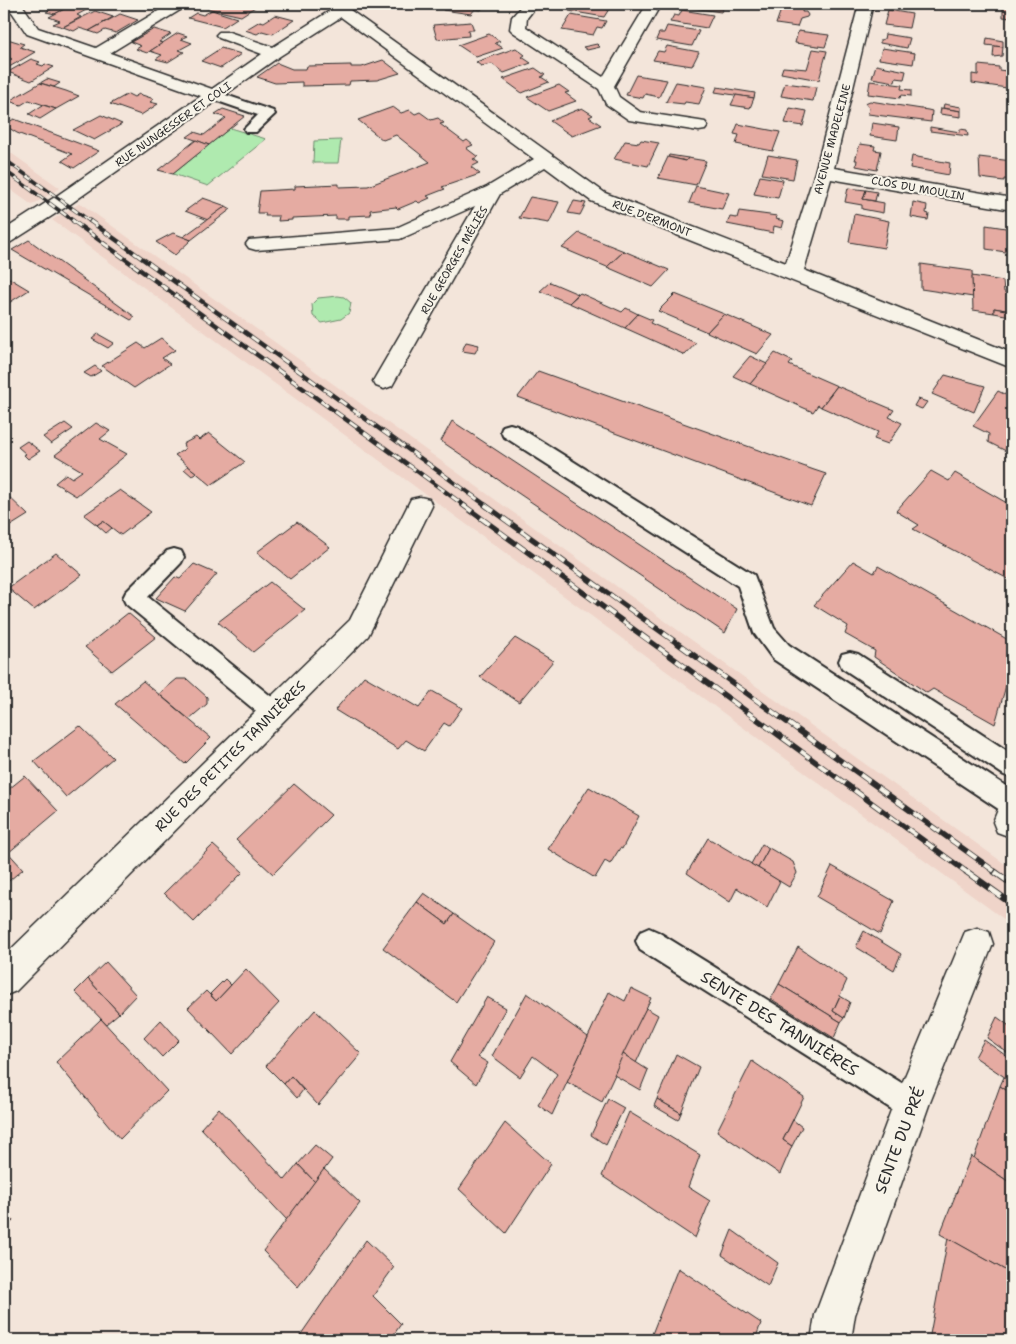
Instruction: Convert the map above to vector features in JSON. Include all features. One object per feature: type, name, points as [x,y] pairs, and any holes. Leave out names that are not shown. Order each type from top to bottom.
[{"type":"street","points":[[4,4],[18,9],[32,32],[214,95]]},
{"type":"street","points":[[96,55],[180,4]]},
{"type":"street","points":[[531,4],[520,17],[518,28],[606,86],[612,100],[635,116],[699,126]]},
{"type":"street","points":[[606,86],[654,4]]},
{"type":"street","name":"AVENUE MADELEINE","points":[[793,273],[824,172],[866,4]]},
{"type":"street","name":"RUE NUNGESSER ET COLI","points":[[4,238],[62,201],[341,6]]},
{"type":"street","name":"RUE D'ERMONT","points":[[341,6],[598,197],[1012,361]]},
{"type":"street","points":[[224,35],[274,53]]},
{"type":"street","name":"RUE GEORGES MÉLIÈS","points":[[384,381],[494,191],[546,160]]},
{"type":"street","name":"CLOS DU MOULIN","points":[[824,172],[1012,204]]},
{"type":"street","points":[[256,244],[400,233],[494,191]]},
{"type":"street","name":"RUE DES PETITES TANNIÈRES","points":[[4,979],[359,628],[420,506]]},
{"type":"street","name":"SENTE DU PRÉ","points":[[831,1340],[835,1314],[911,1105],[977,944]]},
{"type":"lane","points":[[214,95],[268,114],[251,129]]},
{"type":"lane","points":[[510,431],[746,582],[764,633],[780,652],[1011,813]]},
{"type":"lane","points":[[174,557],[134,598],[275,713]]},
{"type":"lane","points":[[850,661],[1012,767]]},
{"type":"lane","name":"SENTE DES TANNIÈRES","points":[[649,940],[911,1105]]},
{"type":"shaded area","points":[[4,148],[60,188],[32,205],[4,185]]},
{"type":"shaded area","points":[[80,203],[1012,869],[1012,925],[52,220]]},
{"type":"green space","points":[[230,128],[266,139],[208,186],[173,174]]},
{"type":"green space","points":[[341,140],[338,163],[313,163],[314,141]]},
{"type":"green space","points":[[344,297],[351,303],[349,313],[341,319],[322,323],[313,316],[312,304],[318,298]]},
{"type":"building","points":[[73,4],[55,14],[46,12],[53,8],[42,5]]},
{"type":"building","points":[[213,4],[244,4],[255,7],[241,16],[206,8]]},
{"type":"building","points":[[447,4],[485,4],[481,10],[475,9],[471,14],[443,10]]},
{"type":"building","points":[[573,4],[606,4],[603,8],[609,9],[604,17],[569,11]]},
{"type":"building","points":[[686,4],[725,4],[721,12],[685,7]]},
{"type":"building","points":[[783,4],[803,7],[802,12],[806,12],[808,15],[800,19],[797,27],[776,24]]},
{"type":"building","points":[[1003,4],[1012,5],[1012,28],[1011,18],[1003,17]]},
{"type":"building","points":[[72,5],[88,9],[77,15],[81,17],[63,27],[53,24],[60,21],[49,17]]},
{"type":"building","points":[[212,10],[237,18],[223,27],[188,18],[196,13],[203,15]]},
{"type":"building","points":[[682,10],[713,15],[707,28],[670,22],[674,15],[679,16]]},
{"type":"building","points":[[888,10],[912,14],[909,28],[884,25]]},
{"type":"building","points":[[95,11],[113,17],[89,31],[79,28],[74,31],[63,27]]},
{"type":"building","points":[[120,14],[138,20],[116,33],[105,30],[98,34],[89,31]]},
{"type":"building","points":[[275,15],[294,20],[273,34],[262,31],[257,34],[245,30],[260,21],[264,22]]},
{"type":"building","points":[[571,15],[606,21],[602,28],[597,27],[593,35],[562,30]]},
{"type":"building","points":[[471,22],[474,30],[468,30],[469,36],[437,39],[433,25]]},
{"type":"building","points":[[667,26],[699,31],[692,46],[656,40],[659,33],[664,33]]},
{"type":"building","points":[[154,29],[171,34],[159,42],[163,43],[147,53],[136,49],[141,46],[131,42]]},
{"type":"building","points":[[798,31],[829,35],[825,47],[795,43]]},
{"type":"building","points":[[178,33],[187,36],[181,39],[192,43],[179,50],[184,52],[168,62],[156,59],[162,55],[150,51]]},
{"type":"building","points":[[489,34],[500,41],[495,43],[503,48],[476,57],[458,45]]},
{"type":"building","points":[[885,34],[910,38],[907,48],[880,43],[880,40],[884,39]]},
{"type":"building","points":[[4,38],[24,44],[20,47],[35,52],[4,70],[4,63],[12,59],[4,55]]},
{"type":"building","points":[[987,38],[1003,41],[1003,47],[986,45]]},
{"type":"building","points":[[597,44],[600,47],[587,50],[583,47]]},
{"type":"building","points":[[667,46],[699,52],[692,66],[653,60],[658,51],[664,52]]},
{"type":"building","points":[[994,46],[1003,47],[1002,56],[993,57]]},
{"type":"building","points":[[221,48],[241,54],[221,68],[201,61]]},
{"type":"building","points":[[516,48],[525,55],[522,57],[531,63],[504,73],[492,64],[481,66],[476,62]]},
{"type":"building","points":[[882,48],[915,53],[913,64],[879,59]]},
{"type":"building","points":[[813,49],[827,51],[819,80],[781,73],[783,67],[807,69]]},
{"type":"building","points":[[31,59],[40,62],[37,64],[54,67],[31,81],[8,72]]},
{"type":"building","points":[[383,60],[400,73],[377,80],[350,81],[349,85],[302,86],[302,82],[275,83],[257,77],[277,63],[292,69],[306,69],[307,66],[351,65],[351,67],[362,67]]},
{"type":"building","points":[[876,65],[906,71],[904,79],[896,78],[895,82],[872,78]]},
{"type":"building","points":[[978,65],[999,67],[999,70],[1006,71],[1007,88],[972,83],[972,74],[978,75]]},
{"type":"building","points":[[535,68],[545,75],[541,77],[549,82],[522,93],[503,79]]},
{"type":"building","points":[[636,75],[667,80],[659,97],[645,94],[643,98],[626,95]]},
{"type":"building","points":[[47,79],[60,83],[54,87],[40,83]]},
{"type":"building","points":[[870,81],[902,85],[901,89],[911,90],[911,96],[901,95],[900,98],[868,94]]},
{"type":"building","points":[[676,82],[706,87],[699,104],[666,102]]},
{"type":"building","points":[[40,83],[79,96],[56,109],[29,100],[21,105],[9,101]]},
{"type":"building","points":[[785,83],[816,87],[813,101],[781,96]]},
{"type":"building","points":[[559,85],[569,92],[565,93],[576,101],[548,111],[527,97]]},
{"type":"building","points":[[717,87],[755,93],[754,98],[715,92]]},
{"type":"building","points":[[128,94],[134,97],[139,94],[154,99],[150,102],[158,104],[141,115],[110,104]]},
{"type":"building","points":[[736,95],[754,98],[750,108],[731,105]]},
{"type":"building","points":[[870,101],[932,111],[931,122],[868,114],[869,108],[865,103]]},
{"type":"building","points":[[944,104],[961,107],[961,111],[943,108]]},
{"type":"building","points":[[43,105],[56,109],[40,119],[29,114]]},
{"type":"building","points":[[393,107],[401,113],[410,110],[415,114],[420,112],[431,120],[438,118],[444,123],[440,124],[464,142],[467,140],[473,145],[466,148],[478,157],[473,159],[479,163],[471,167],[480,174],[442,187],[445,189],[427,196],[430,198],[419,203],[417,201],[398,209],[396,207],[370,210],[371,215],[348,216],[348,219],[336,219],[336,216],[292,218],[292,220],[278,221],[279,216],[265,216],[266,213],[257,213],[260,191],[295,189],[295,186],[339,184],[339,187],[368,186],[430,162],[396,135],[383,140],[358,120]]},
{"type":"building","points":[[582,108],[593,115],[589,117],[601,125],[572,136],[550,121]]},
{"type":"building","points":[[790,108],[807,111],[803,126],[785,123]]},
{"type":"building","points":[[941,108],[961,111],[961,117],[940,114]]},
{"type":"building","points":[[223,109],[245,116],[209,145],[187,137],[194,132],[204,135],[226,118],[215,114]]},
{"type":"building","points":[[101,115],[122,124],[94,140],[73,130]]},
{"type":"building","points":[[14,119],[99,151],[74,168],[62,161],[72,154],[17,133],[4,125]]},
{"type":"building","points":[[872,123],[899,127],[897,140],[870,136]]},
{"type":"building","points":[[738,124],[780,132],[773,151],[736,144],[739,135],[734,134]]},
{"type":"building","points":[[930,127],[960,132],[960,129],[967,130],[968,136],[930,131]]},
{"type":"building","points":[[196,140],[209,145],[173,174],[158,170]]},
{"type":"building","points":[[641,140],[659,143],[648,166],[614,159],[625,141],[639,143]]},
{"type":"building","points":[[860,144],[875,146],[874,150],[881,151],[877,170],[856,166],[857,160],[855,160]]},
{"type":"building","points":[[669,155],[688,158],[686,161],[668,157]]},
{"type":"building","points":[[768,155],[797,160],[793,179],[762,174]]},
{"type":"building","points":[[912,156],[950,163],[949,175],[910,168]]},
{"type":"building","points":[[668,157],[686,161],[688,158],[706,161],[696,185],[658,178]]},
{"type":"building","points":[[979,157],[1012,161],[1012,180],[980,178]]},
{"type":"building","points":[[760,176],[783,180],[778,198],[754,194]]},
{"type":"building","points":[[696,186],[729,193],[722,209],[689,203]]},
{"type":"building","points":[[848,188],[866,190],[863,199],[884,203],[883,213],[862,209],[862,205],[845,202]]},
{"type":"building","points":[[866,190],[877,192],[875,201],[863,199]]},
{"type":"building","points":[[530,197],[559,202],[549,223],[519,218]]},
{"type":"building","points":[[203,198],[226,206],[208,220],[185,211]]},
{"type":"building","points":[[574,201],[586,203],[580,215],[568,213]]},
{"type":"building","points":[[913,202],[927,205],[926,213],[929,214],[928,220],[911,217]]},
{"type":"building","points":[[226,206],[231,209],[191,240],[183,237]]},
{"type":"building","points":[[739,211],[777,216],[776,219],[784,221],[782,228],[774,226],[773,233],[727,224],[730,217],[737,218]]},
{"type":"building","points":[[854,214],[889,221],[884,248],[849,242]]},
{"type":"building","points":[[986,225],[1012,229],[1012,253],[986,249]]},
{"type":"building","points":[[173,233],[191,240],[175,255],[156,242]]},
{"type":"building","points":[[579,233],[624,251],[607,267],[562,248]]},
{"type":"building","points":[[29,240],[135,317],[131,320],[12,250]]},
{"type":"building","points":[[624,251],[669,270],[653,287],[607,267]]},
{"type":"building","points":[[921,264],[972,271],[973,297],[921,289]]},
{"type":"building","points":[[4,275],[29,290],[4,306]]},
{"type":"building","points":[[972,276],[1003,281],[1004,292],[1010,293],[1011,311],[994,308],[994,313],[973,310]]},
{"type":"building","points":[[550,282],[578,294],[569,303],[540,291]]},
{"type":"building","points":[[580,293],[622,312],[626,308],[638,314],[625,328],[569,303]]},
{"type":"building","points":[[675,294],[724,314],[707,332],[658,311]]},
{"type":"building","points":[[994,308],[1011,311],[1011,316],[994,313]]},
{"type":"building","points":[[638,314],[652,320],[650,323],[696,343],[685,355],[625,328]]},
{"type":"building","points":[[724,314],[773,335],[757,354],[707,332]]},
{"type":"building","points":[[98,334],[114,343],[108,348],[92,339]]},
{"type":"building","points":[[161,338],[175,350],[162,358],[170,364],[134,388],[102,366],[138,343],[145,348]]},
{"type":"building","points":[[466,342],[479,345],[475,353],[462,351]]},
{"type":"building","points":[[775,353],[792,361],[789,365],[837,386],[821,407],[818,405],[813,412],[750,384]]},
{"type":"building","points":[[750,356],[767,364],[750,384],[733,376]]},
{"type":"building","points":[[95,366],[101,371],[91,377],[84,373]]},
{"type":"building","points":[[538,371],[826,474],[811,506],[518,397]]},
{"type":"building","points":[[945,375],[985,386],[974,412],[932,394]]},
{"type":"building","points":[[837,386],[894,410],[889,417],[902,423],[888,444],[874,439],[878,432],[821,407]]},
{"type":"building","points":[[1012,387],[1012,454],[988,442],[989,434],[973,426],[998,391],[1008,396]]},
{"type":"building","points":[[918,399],[927,402],[922,409],[914,406]]},
{"type":"building","points":[[452,421],[737,609],[725,633],[441,441]]},
{"type":"building","points":[[65,423],[73,429],[51,444],[43,437]]},
{"type":"building","points":[[96,423],[110,431],[100,439],[127,454],[76,496],[55,483],[66,474],[72,478],[82,471],[55,455]]},
{"type":"building","points":[[209,433],[245,462],[211,485],[175,455],[185,449],[183,444],[196,437],[199,440]]},
{"type":"building","points":[[27,441],[40,451],[28,459],[24,455],[26,454],[18,447]]},
{"type":"building","points":[[188,466],[197,473],[192,476],[184,469]]},
{"type":"building","points":[[931,471],[949,481],[955,473],[1012,506],[1012,581],[913,529],[919,525],[896,511]]},
{"type":"building","points":[[120,490],[151,512],[121,535],[103,521],[97,525],[84,515]]},
{"type":"building","points":[[4,492],[28,515],[4,530]]},
{"type":"building","points":[[103,521],[112,528],[106,533],[97,525]]},
{"type":"building","points":[[297,522],[330,547],[290,579],[257,552]]},
{"type":"building","points":[[56,553],[82,575],[34,610],[8,588]]},
{"type":"building","points":[[853,561],[874,573],[878,566],[1012,642],[1012,665],[995,724],[933,689],[927,693],[874,657],[875,651],[845,634],[848,626],[814,605]]},
{"type":"building","points":[[194,564],[217,574],[185,611],[156,598],[175,577],[180,579]]},
{"type":"building","points":[[270,582],[305,610],[253,652],[218,622]]},
{"type":"building","points":[[128,613],[156,637],[112,671],[85,647]]},
{"type":"building","points":[[515,638],[553,661],[519,702],[480,677]]},
{"type":"building","points":[[364,676],[419,708],[432,691],[462,708],[449,726],[444,723],[424,751],[406,740],[398,749],[335,710]]},
{"type":"building","points":[[177,679],[187,679],[207,697],[207,704],[189,719],[159,694]]},
{"type":"building","points":[[143,681],[211,738],[185,764],[115,704]]},
{"type":"building","points":[[80,726],[113,758],[66,797],[34,761]]},
{"type":"building","points":[[25,776],[58,811],[8,853],[4,848],[4,793]]},
{"type":"building","points":[[294,784],[331,815],[273,874],[236,840]]},
{"type":"building","points":[[589,787],[639,816],[622,849],[620,848],[610,864],[605,861],[595,878],[548,849]]},
{"type":"building","points":[[708,838],[780,881],[767,907],[737,888],[730,902],[687,873]]},
{"type":"building","points":[[762,844],[769,848],[758,868],[751,864]]},
{"type":"building","points":[[213,845],[243,872],[194,922],[164,893]]},
{"type":"building","points":[[4,848],[23,869],[4,885]]},
{"type":"building","points":[[769,848],[793,862],[797,873],[789,887],[758,868]]},
{"type":"building","points":[[832,866],[894,901],[880,934],[817,897]]},
{"type":"building","points":[[424,893],[454,914],[447,924],[417,902]]},
{"type":"building","points":[[417,902],[447,924],[454,914],[494,942],[456,1002],[383,948]]},
{"type":"building","points":[[864,931],[901,954],[894,970],[856,947]]},
{"type":"building","points":[[798,947],[847,980],[833,1011],[844,1018],[841,1022],[779,984]]},
{"type":"building","points":[[106,962],[136,995],[119,1013],[88,979]]},
{"type":"building","points":[[246,969],[279,1003],[232,1054],[188,1008],[206,991],[216,1001]]},
{"type":"building","points":[[88,979],[119,1013],[106,1024],[75,992]]},
{"type":"building","points":[[225,979],[231,985],[216,1001],[210,994]]},
{"type":"building","points":[[779,984],[841,1022],[834,1038],[771,999]]},
{"type":"building","points":[[631,988],[651,998],[602,1102],[567,1082],[609,992],[625,1001]]},
{"type":"building","points":[[527,993],[588,1037],[552,1115],[538,1105],[557,1074],[533,1056],[520,1077],[492,1056]]},
{"type":"building","points":[[840,996],[850,1002],[844,1018],[833,1011]]},
{"type":"building","points":[[487,997],[506,1008],[478,1057],[488,1063],[476,1084],[450,1062]]},
{"type":"building","points":[[646,1008],[658,1015],[636,1063],[623,1054]]},
{"type":"building","points":[[315,1010],[361,1054],[318,1105],[291,1076],[284,1084],[266,1066]]},
{"type":"building","points":[[997,1017],[1012,1028],[1012,1056],[987,1038]]},
{"type":"building","points":[[101,1019],[167,1091],[120,1139],[56,1062]]},
{"type":"building","points":[[161,1020],[179,1040],[162,1057],[144,1038]]},
{"type":"building","points":[[984,1040],[1012,1060],[1012,1082],[975,1057]]},
{"type":"building","points":[[623,1054],[648,1070],[640,1090],[614,1075]]},
{"type":"building","points":[[676,1054],[699,1067],[681,1113],[657,1099]]},
{"type":"building","points":[[752,1061],[804,1097],[783,1140],[792,1146],[780,1174],[717,1131]]},
{"type":"building","points":[[291,1076],[303,1090],[297,1098],[284,1084]]},
{"type":"building","points":[[1004,1077],[1012,1082],[1012,1094],[1000,1086]]},
{"type":"building","points":[[1000,1086],[1012,1094],[1012,1184],[974,1158]]},
{"type":"building","points":[[608,1099],[624,1108],[606,1145],[591,1135]]},
{"type":"building","points":[[657,1099],[681,1113],[678,1120],[654,1106]]},
{"type":"building","points":[[219,1108],[285,1180],[298,1164],[315,1182],[287,1220],[201,1128]]},
{"type":"building","points":[[629,1112],[700,1155],[688,1187],[710,1201],[695,1238],[602,1176]]},
{"type":"building","points":[[793,1120],[802,1127],[792,1146],[783,1140]]},
{"type":"building","points":[[505,1123],[551,1164],[506,1233],[459,1189]]},
{"type":"building","points":[[315,1145],[332,1159],[315,1182],[298,1164]]},
{"type":"building","points":[[971,1156],[1012,1184],[1012,1274],[940,1234]]},
{"type":"building","points":[[324,1169],[360,1203],[298,1287],[263,1251]]},
{"type":"building","points":[[4,1208],[13,1221],[4,1230]]},
{"type":"building","points":[[732,1230],[778,1263],[768,1286],[722,1255]]},
{"type":"building","points":[[948,1238],[1012,1274],[1012,1340],[929,1340]]},
{"type":"building","points":[[366,1240],[394,1267],[373,1296],[401,1324],[390,1340],[297,1340]]},
{"type":"building","points":[[678,1268],[761,1323],[755,1340],[661,1340],[652,1334]]},
{"type":"railway","points":[[4,159],[91,222]]},
{"type":"railway","points":[[4,170],[75,222]]},
{"type":"railway","points":[[73,221],[465,506]]},
{"type":"railway","points":[[90,221],[487,506]]},
{"type":"railway","points":[[463,505],[968,873]]},
{"type":"railway","points":[[485,505],[997,873]]},
{"type":"railway","points":[[967,872],[1012,904]]},
{"type":"railway","points":[[995,872],[1012,884]]}]
